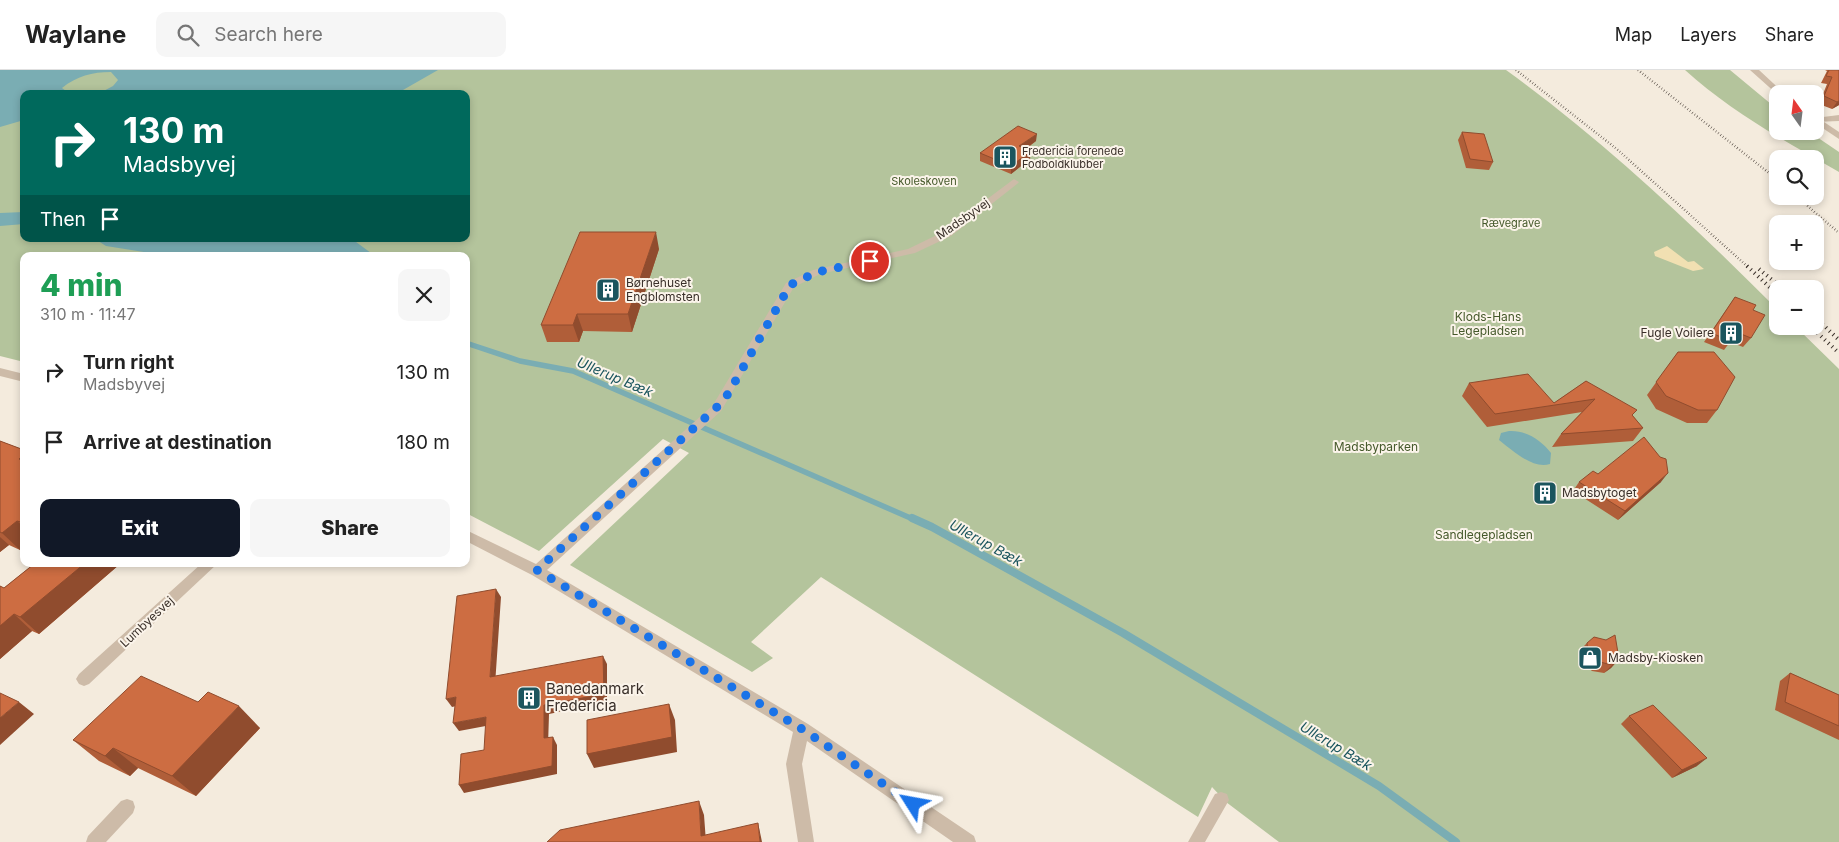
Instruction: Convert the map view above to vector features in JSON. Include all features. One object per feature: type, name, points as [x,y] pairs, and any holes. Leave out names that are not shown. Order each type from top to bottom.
[{"type":"street","points":[[1754,70],[1771,85]]},
{"type":"street","points":[[1824,119],[1839,118]]},
{"type":"street","points":[[1824,126],[1839,136]]},
{"type":"street","name":"Madsbyvej","points":[[537,570],[690,435],[716,408],[728,394],[790,285],[817,272],[911,251],[947,234],[1014,182]]},
{"type":"street","points":[[0,372],[20,377]]},
{"type":"street","points":[[470,537],[537,570],[802,729],[968,842]]},
{"type":"street","name":"Lumbyesvej","points":[[84,679],[207,567]]},
{"type":"street","points":[[802,729],[794,764],[806,842]]},
{"type":"street","points":[[1196,842],[1221,800]]},
{"type":"street","points":[[94,842],[127,807]]},
{"type":"green space","name":"Madsbyparken","points":[[0,70],[1506,70],[1578,125],[1612,154],[1680,215],[1769,301],[1769,335],[1804,335],[1839,369],[1839,842],[1279,842],[1226,802],[1212,787],[1198,817],[821,577],[751,642],[773,658],[752,672],[570,565],[689,453],[663,439],[539,551],[470,515],[470,252],[20,252],[20,361],[0,356]]},
{"type":"green space","points":[[1685,70],[1730,70],[1769,102],[1769,131],[1740,112],[1702,85]]},
{"type":"green space","points":[[1784,140],[1821,140],[1839,152],[1839,172],[1824,163],[1824,150],[1801,150]]},
{"type":"sand","points":[[1667,246],[1688,262],[1694,261],[1704,269],[1693,271],[1655,256],[1654,252]]},
{"type":"water","points":[[0,70],[438,70],[403,90],[106,90],[113,86],[118,80],[111,72],[97,73],[79,78],[62,88],[65,90],[20,90],[20,121],[0,127]]},
{"type":"water","points":[[20,212],[20,224],[0,226],[0,213]]},
{"type":"water","points":[[100,242],[356,242],[370,252],[144,252],[106,246]]},
{"type":"water","points":[[1509,431],[1527,434],[1543,444],[1551,453],[1550,464],[1543,465],[1530,462],[1516,454],[1499,440],[1501,433]]},
{"type":"building","points":[[1829,70],[1839,70],[1839,101],[1837,102],[1824,96],[1832,77],[1826,76]]},
{"type":"building","points":[[1018,126],[1037,134],[1019,146],[1031,151],[1011,166],[980,153]]},
{"type":"building","points":[[1462,132],[1484,134],[1493,162],[1470,159]]},
{"type":"building","name":"Børnehuset Engblomsten","points":[[580,232],[656,232],[628,314],[577,314],[573,325],[541,325]]},
{"type":"building","name":"Fugle Voilere","points":[[1735,297],[1756,305],[1753,310],[1765,315],[1751,338],[1736,332],[1731,341],[1711,333]]},
{"type":"building","points":[[1678,352],[1714,352],[1735,377],[1717,410],[1698,410],[1666,396],[1656,382]]},
{"type":"building","points":[[1528,374],[1554,403],[1586,381],[1637,410],[1632,415],[1643,428],[1561,434],[1595,399],[1495,414],[1469,383]]},
{"type":"building","points":[[1644,437],[1660,457],[1666,459],[1668,473],[1625,511],[1579,482],[1593,471],[1598,474]]},
{"type":"building","points":[[0,441],[20,448],[20,522],[17,521],[2,533],[0,532]]},
{"type":"building","points":[[30,567],[80,567],[20,617],[14,614],[0,626],[0,586],[4,588]]},
{"type":"building","name":"Banedanmark Fredericia","points":[[496,589],[490,677],[603,656],[604,694],[544,705],[544,738],[553,737],[552,766],[459,785],[461,754],[484,750],[486,717],[453,723],[456,697],[446,699],[457,596]]},
{"type":"building","points":[[1615,635],[1619,659],[1612,665],[1600,662],[1588,653],[1587,643],[1594,637],[1606,640]]},
{"type":"building","points":[[1790,673],[1839,695],[1839,726],[1785,702]]},
{"type":"building","points":[[141,676],[198,702],[208,692],[239,706],[172,776],[113,748],[105,756],[73,740]]},
{"type":"building","points":[[0,693],[19,702],[0,718]]},
{"type":"building","points":[[669,704],[672,737],[587,754],[587,720]]},
{"type":"building","points":[[1653,705],[1707,758],[1682,770],[1629,716]]},
{"type":"building","points":[[699,801],[701,836],[758,823],[760,842],[547,842],[560,830]]},
{"type":"waterway","name":"Ullerup Bæk","points":[[470,344],[520,361],[573,371],[915,520]]},
{"type":"waterway","name":"Ullerup Bæk","points":[[912,518],[932,527],[1123,633],[1379,786],[1456,842]]},
{"type":"railway","points":[[1516,70],[1618,150],[1748,267]]},
{"type":"railway","points":[[1638,70],[1769,173]]},
{"type":"railway","points":[[1806,205],[1839,233]]},
{"type":"railway","points":[[1747,266],[1769,287]]},
{"type":"railway","points":[[1759,269],[1772,280]]},
{"type":"railway","points":[[1824,326],[1839,340]]},
{"type":"railway","points":[[1820,335],[1839,353]]},
{"type":"place","name":"Fredericia forenede Fodboldklubber","points":[[1005,157]]},
{"type":"place","name":"Børnehuset Engblomsten","points":[[608,290]]},
{"type":"place","name":"Fugle Voilere","points":[[1731,333]]},
{"type":"place","name":"Madsbytoget","points":[[1545,493]]},
{"type":"place","name":"Madsby-Kiosken","points":[[1590,658]]},
{"type":"place","name":"Banedanmark Fredericia","points":[[529,698]]},
{"type":"route","points":[[870,261],[817,272],[790,285],[728,394],[716,408],[690,435],[537,570],[802,729],[913,804]]},
{"type":"park label","name":"Skoleskoven","points":[[924,181]]},
{"type":"park label","name":"Rævegrave","points":[[1511,223]]},
{"type":"park label","name":"Klods-Hans Legepladsen","points":[[1488,324]]},
{"type":"park label","name":"Sandlegepladsen","points":[[1484,535]]}]
